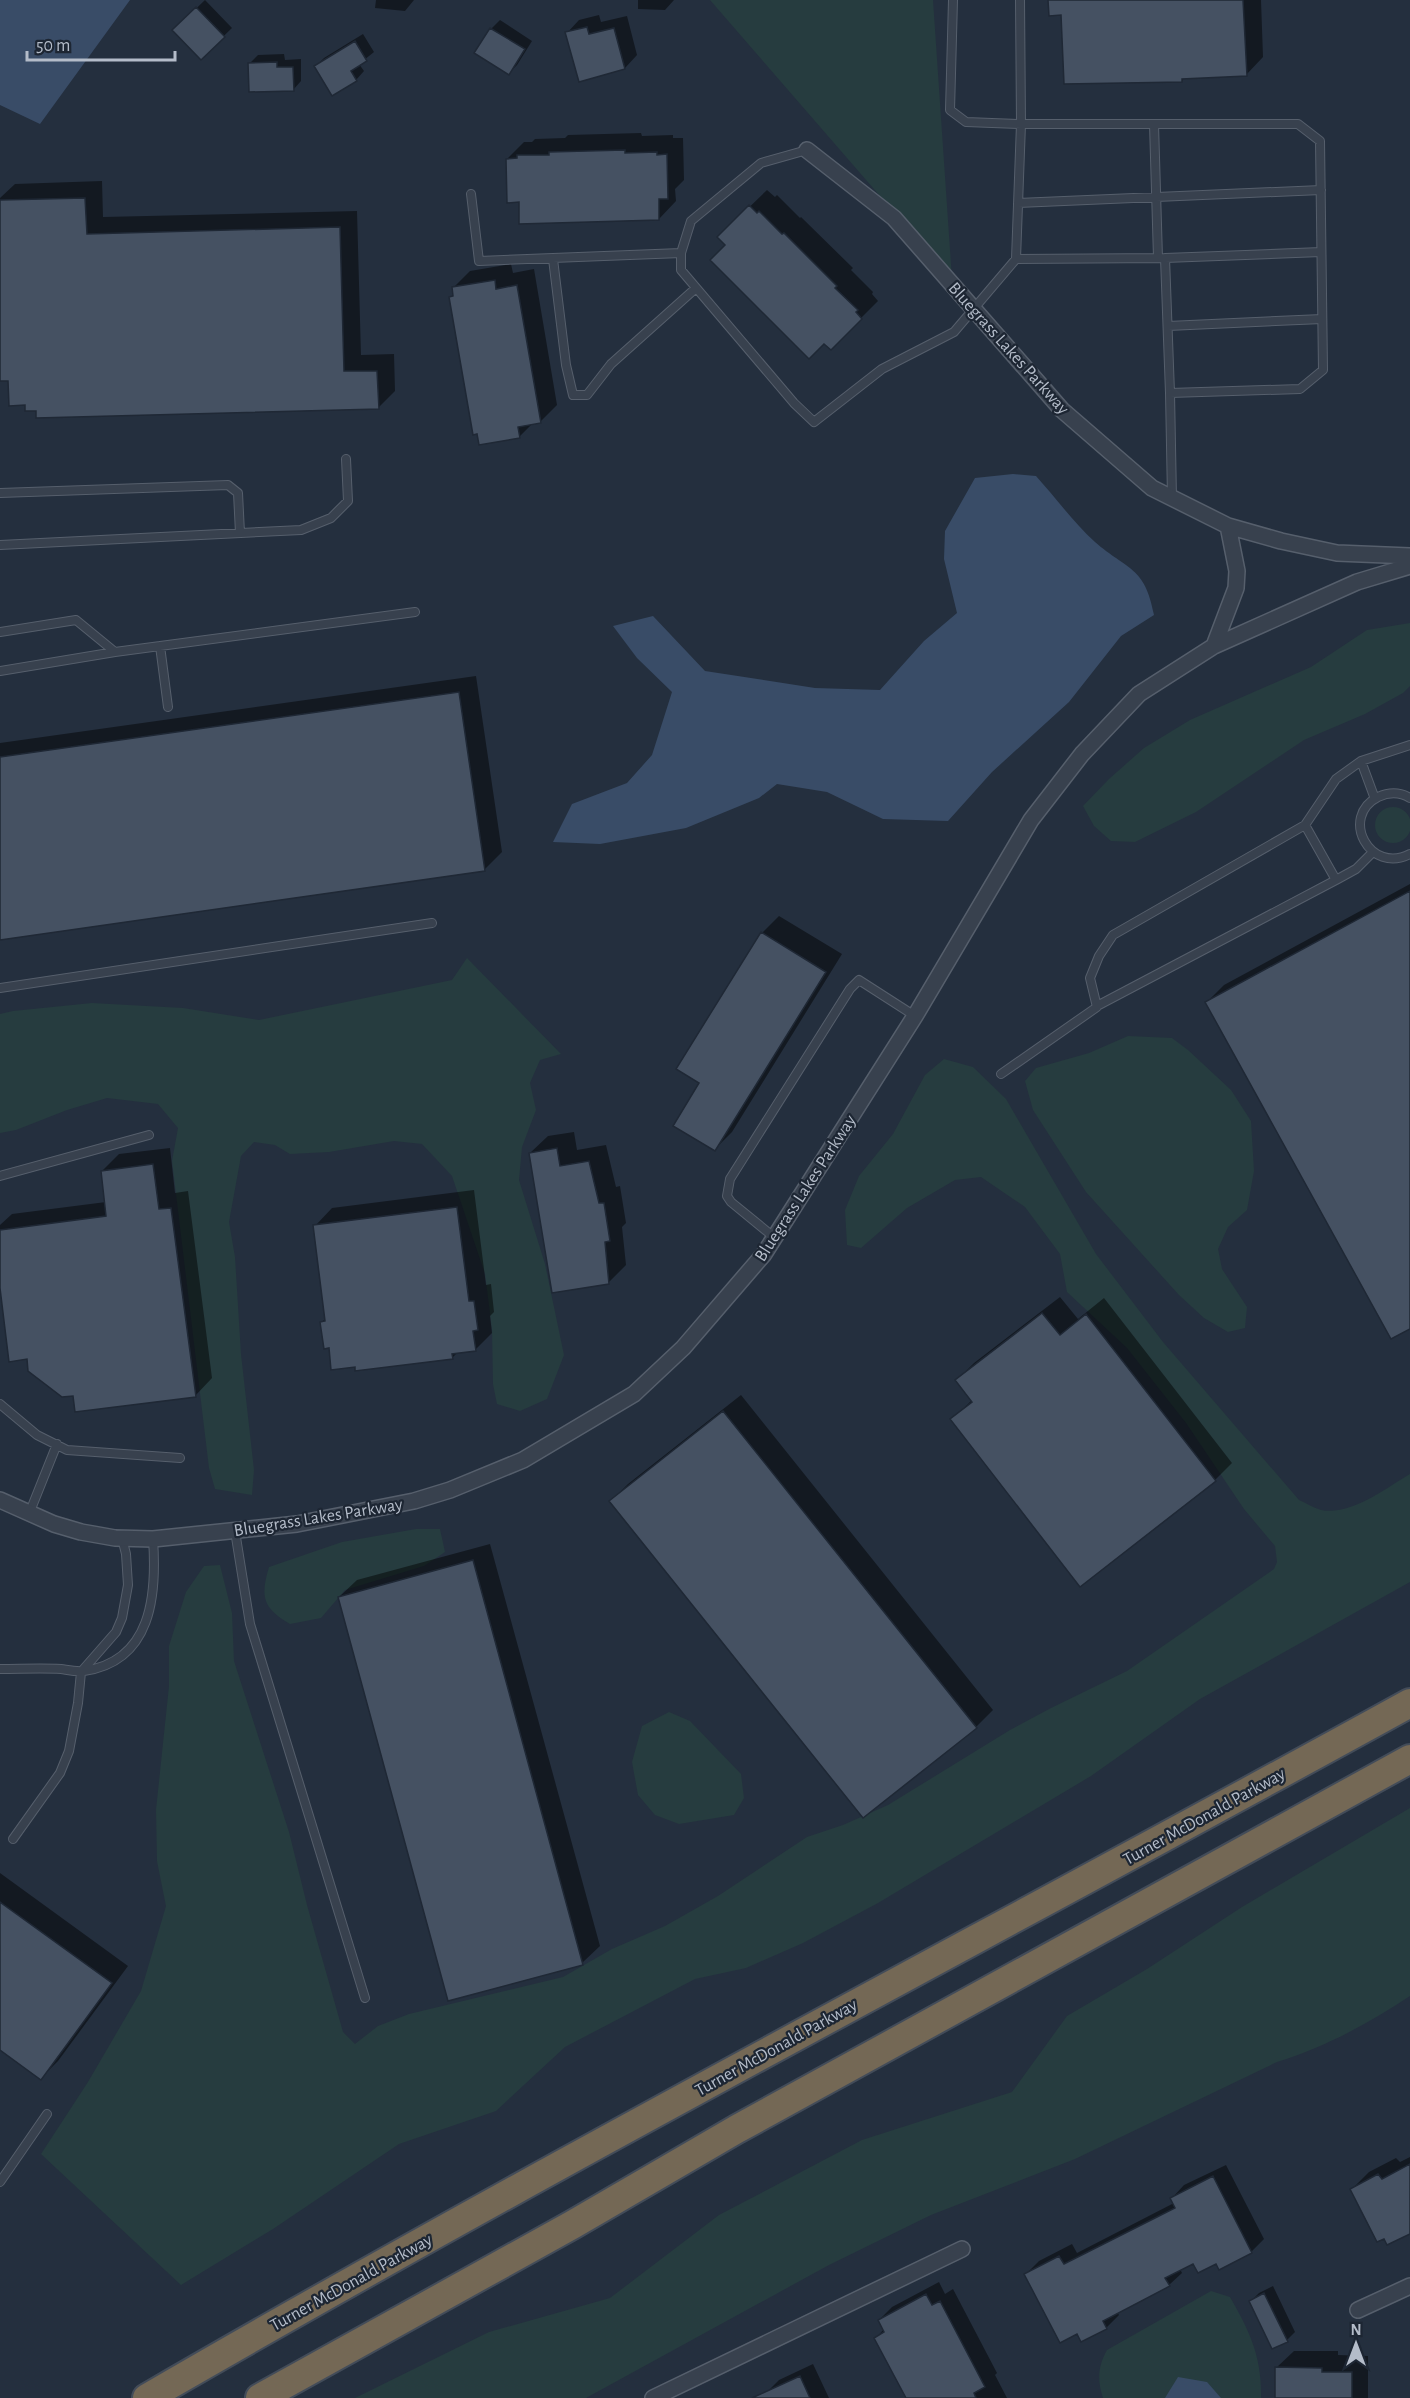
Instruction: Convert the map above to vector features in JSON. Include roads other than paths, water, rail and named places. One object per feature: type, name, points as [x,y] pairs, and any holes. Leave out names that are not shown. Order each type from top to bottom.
[{"type":"highway","points":[[1172,1834],[1410,1687]]},
{"type":"highway","name":"Turner McDonald Parkway","points":[[147,2398],[257,2334],[700,2088],[1410,1703]]},
{"type":"highway","points":[[260,2398],[572,2225],[758,2117],[1410,1759]]},
{"type":"street","name":"Bluegrass Lakes Parkway","points":[[807,150],[894,218],[1062,410],[1152,488],[1228,526],[1281,541],[1336,554],[1410,556]]},
{"type":"street","points":[[1214,646],[1232,605],[1238,571],[1228,526]]},
{"type":"street","name":"Bluegrass Lakes Parkway","points":[[0,1500],[28,1514],[81,1532],[122,1538],[153,1539],[321,1520],[414,1501],[450,1490],[523,1460],[634,1394],[683,1348],[764,1254],[915,1016],[1031,820],[1082,754],[1139,694],[1214,646],[1357,582],[1410,566]]},
{"type":"street","points":[[653,2398],[962,2249]]},
{"type":"street","points":[[1358,2310],[1410,2286]]},
{"type":"lane","points":[[952,0],[950,110],[966,122],[1298,124],[1320,141],[1323,370],[1300,389],[1170,393]]},
{"type":"lane","points":[[807,150],[761,164],[691,221],[681,253],[681,270],[794,403],[814,422],[882,369],[954,332],[1016,259],[1021,124],[1020,0]]},
{"type":"lane","points":[[1154,124],[1156,197],[1168,326],[1172,498]]},
{"type":"lane","points":[[1018,203],[1321,190]]},
{"type":"lane","points":[[471,194],[479,261],[681,253]]},
{"type":"lane","points":[[1016,259],[1162,258],[1321,252]]},
{"type":"lane","points":[[553,259],[566,365],[573,395],[587,395],[611,364],[696,288]]},
{"type":"lane","points":[[1168,326],[1322,319]]},
{"type":"lane","points":[[0,545],[301,530],[331,518],[348,501],[346,459]]},
{"type":"lane","points":[[0,494],[228,485],[238,493],[240,533]]},
{"type":"lane","points":[[0,671],[115,652],[415,612]]},
{"type":"lane","points":[[0,632],[76,620],[115,652]]},
{"type":"lane","points":[[160,646],[168,707]]},
{"type":"lane","points":[[1097,1006],[1090,978],[1099,956],[1113,934],[1305,825],[1336,779],[1361,761],[1410,744]]},
{"type":"lane","points":[[1361,761],[1374,799]]},
{"type":"lane","points":[[1410,798],[1396,793],[1385,794],[1374,799],[1367,806],[1360,825],[1366,844],[1373,852],[1394,859],[1410,854]]},
{"type":"lane","points":[[1305,825],[1336,880]]},
{"type":"lane","points":[[1001,1074],[1097,1006],[1356,869],[1373,852]]},
{"type":"lane","points":[[0,988],[432,923]]},
{"type":"lane","points":[[775,1238],[737,1208],[727,1196],[730,1179],[736,1169],[850,989],[860,980],[915,1016]]},
{"type":"lane","points":[[0,1176],[149,1135]]},
{"type":"lane","points":[[0,1404],[37,1435],[67,1450],[180,1458]]},
{"type":"lane","points":[[28,1514],[57,1444]]},
{"type":"lane","points":[[236,1531],[250,1624],[365,1998]]},
{"type":"lane","points":[[13,1839],[60,1773],[69,1751],[81,1672],[116,1632],[122,1618],[128,1585],[126,1554],[122,1538]]},
{"type":"lane","points":[[0,1669],[62,1669],[81,1672],[104,1667],[118,1659],[136,1643],[143,1630],[151,1600],[155,1570],[153,1539]]},
{"type":"lane","points":[[0,2182],[47,2115]]},
{"type":"water","points":[[0,0],[130,0],[40,124],[0,105]]},
{"type":"water","points":[[1013,474],[1036,476],[1087,535],[1140,578],[1150,599],[1154,615],[1121,636],[1069,702],[992,772],[948,821],[883,819],[827,792],[777,784],[759,798],[686,828],[600,844],[553,842],[572,804],[627,783],[652,755],[672,692],[637,658],[613,626],[653,616],[705,671],[815,688],[880,690],[924,641],[957,613],[944,559],[945,531],[975,478]]},
{"type":"water","points":[[1178,2377],[1207,2382],[1221,2398],[1165,2398]]}]
